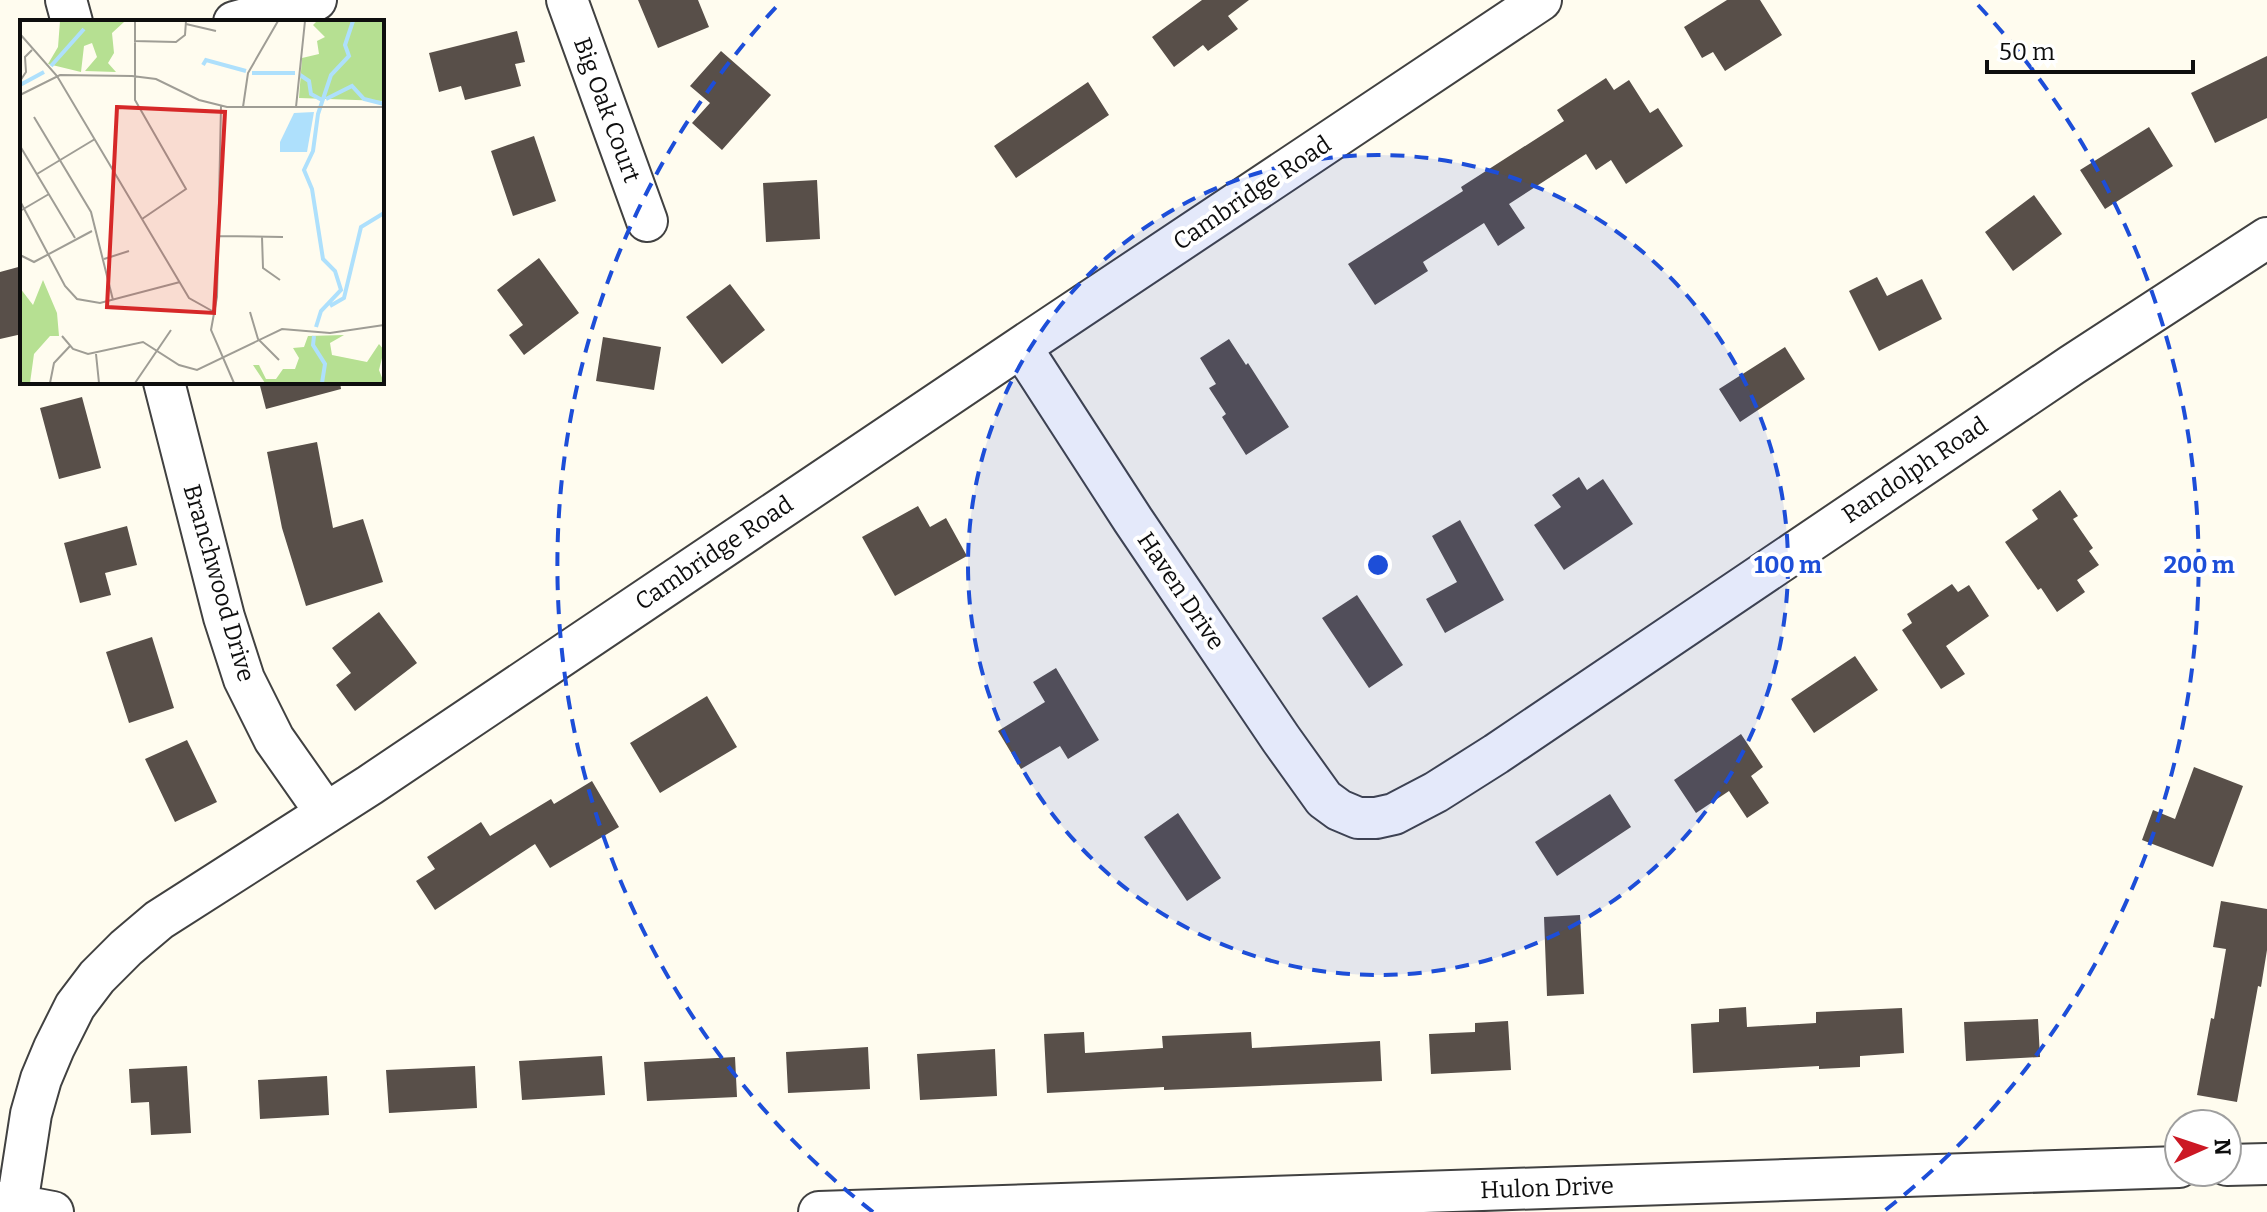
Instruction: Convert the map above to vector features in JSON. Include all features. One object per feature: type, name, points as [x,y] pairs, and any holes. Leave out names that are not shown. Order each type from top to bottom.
[{"type":"street","points":[[66,0],[71,20]]},
{"type":"street","points":[[241,20],[316,0]]},
{"type":"street","name":"Big Oak Court","points":[[567,0],[647,221]]},
{"type":"street","name":"Cambridge Road","points":[[23,1206],[31,1114],[41,1079],[75,1006],[97,977],[159,920],[326,813],[1541,0]]},
{"type":"street","name":"Randolph Road","points":[[1358,818],[1394,814],[1436,792],[2046,382],[2267,238]]},
{"type":"street","name":"Haven Drive","points":[[1021,347],[1281,739],[1324,799],[1358,818]]},
{"type":"street","name":"Branchwood Drive","points":[[165,384],[224,617],[244,679],[274,739],[326,813]]},
{"type":"street","points":[[2243,1165],[2267,1164]]},
{"type":"street","name":"Hulon Drive","points":[[819,1212],[2163,1168]]},
{"type":"building","points":[[638,0],[698,0],[709,27],[658,48]]},
{"type":"building","points":[[1202,0],[1249,0],[1228,16],[1238,29],[1208,51],[1203,45],[1174,67],[1152,37]]},
{"type":"building","points":[[1727,0],[1760,0],[1782,35],[1725,71],[1713,52],[1702,58],[1684,27]]},
{"type":"building","points":[[517,31],[525,62],[515,64],[521,86],[465,100],[461,86],[439,92],[429,53]]},
{"type":"building","points":[[721,51],[771,95],[722,150],[692,123],[710,103],[690,86]]},
{"type":"building","points":[[2267,56],[2267,118],[2215,143],[2191,93]]},
{"type":"building","points":[[1606,78],[1614,90],[1629,80],[1650,113],[1658,108],[1683,146],[1626,184],[1611,160],[1596,170],[1586,154],[1509,204],[1525,228],[1498,246],[1484,223],[1423,262],[1428,271],[1375,305],[1348,264],[1463,191],[1461,187],[1564,121],[1557,110]]},
{"type":"building","points":[[1088,82],[1109,115],[1016,178],[994,146]]},
{"type":"building","points":[[2149,127],[2173,166],[2105,209],[2080,170]]},
{"type":"building","points":[[534,136],[556,201],[513,216],[491,151]]},
{"type":"building","points":[[817,180],[820,239],[766,242],[763,183]]},
{"type":"building","points":[[2034,195],[2062,234],[2013,271],[1985,232]]},
{"type":"building","points":[[539,258],[579,313],[524,355],[509,335],[523,325],[497,290]]},
{"type":"building","points":[[20,267],[20,334],[0,339],[0,272]]},
{"type":"building","points":[[1877,277],[1887,296],[1922,279],[1942,319],[1879,351],[1849,291]]},
{"type":"building","points":[[730,284],[765,330],[722,364],[686,317]]},
{"type":"building","points":[[603,337],[661,347],[654,390],[596,381]]},
{"type":"building","points":[[1229,339],[1289,427],[1246,455],[1222,417],[1226,414],[1209,388],[1216,384],[1200,358]]},
{"type":"building","points":[[1785,347],[1805,379],[1740,422],[1719,389]]},
{"type":"building","points":[[260,384],[340,384],[341,389],[266,409]]},
{"type":"building","points":[[82,397],[101,468],[59,479],[40,408]]},
{"type":"building","points":[[317,442],[333,528],[363,519],[383,582],[306,606],[282,528],[267,452]]},
{"type":"building","points":[[1579,477],[1587,490],[1603,479],[1633,524],[1564,570],[1534,525],[1561,507],[1552,495]]},
{"type":"building","points":[[2060,490],[2078,516],[2073,519],[2093,548],[2089,551],[2099,565],[2077,580],[2085,592],[2057,612],[2005,542],[2038,519],[2032,510]]},
{"type":"building","points":[[918,506],[930,527],[946,518],[967,556],[895,596],[862,537]]},
{"type":"building","points":[[1460,520],[1504,600],[1445,633],[1426,599],[1457,582],[1432,536]]},
{"type":"building","points":[[127,526],[137,565],[105,573],[111,595],[80,603],[64,543]]},
{"type":"building","points":[[1952,584],[1958,592],[1969,585],[1989,616],[1946,646],[1965,674],[1941,689],[1902,630],[1912,623],[1907,614]]},
{"type":"building","points":[[1357,595],[1403,665],[1369,688],[1322,618]]},
{"type":"building","points":[[379,612],[417,663],[355,711],[336,685],[351,673],[332,648]]},
{"type":"building","points":[[152,637],[174,708],[129,723],[106,652]]},
{"type":"building","points":[[1855,656],[1878,690],[1814,733],[1791,699]]},
{"type":"building","points":[[1056,668],[1099,740],[1068,759],[1060,746],[1021,769],[998,731],[1045,702],[1033,682]]},
{"type":"building","points":[[707,696],[737,747],[660,793],[630,743]]},
{"type":"building","points":[[1741,734],[1763,767],[1751,776],[1769,803],[1747,818],[1729,791],[1696,813],[1674,780]]},
{"type":"building","points":[[187,740],[217,802],[175,822],[145,759]]},
{"type":"building","points":[[2194,767],[2243,786],[2213,867],[2142,840],[2153,810],[2175,819]]},
{"type":"building","points":[[592,781],[619,827],[550,868],[535,844],[435,910],[416,881],[435,869],[427,857],[481,822],[490,836],[551,799],[554,804]]},
{"type":"building","points":[[1610,794],[1631,827],[1557,876],[1535,842]]},
{"type":"building","points":[[1178,813],[1221,878],[1187,901],[1144,837]]},
{"type":"building","points":[[2221,901],[2267,909],[2267,950],[2237,1102],[2197,1095],[2226,949],[2213,947]]},
{"type":"building","points":[[1580,915],[1584,994],[1547,996],[1544,917]]},
{"type":"building","points":[[1746,1007],[1747,1027],[1816,1023],[1816,1012],[1902,1008],[1904,1053],[1860,1056],[1860,1067],[1819,1069],[1819,1066],[1693,1073],[1691,1024],[1719,1022],[1719,1009]]},
{"type":"building","points":[[2038,1019],[2040,1057],[1966,1061],[1964,1022]]},
{"type":"building","points":[[1508,1021],[1511,1070],[1431,1074],[1429,1034],[1475,1032],[1475,1023]]},
{"type":"building","points":[[1084,1032],[1085,1053],[1163,1048],[1162,1036],[1251,1032],[1252,1048],[1380,1041],[1382,1081],[1047,1093],[1044,1034]]},
{"type":"building","points":[[868,1047],[870,1089],[788,1093],[786,1052]]},
{"type":"building","points":[[995,1049],[997,1096],[920,1100],[917,1054]]},
{"type":"building","points":[[602,1056],[605,1095],[522,1100],[519,1061]]},
{"type":"building","points":[[735,1057],[737,1097],[647,1101],[644,1062]]},
{"type":"building","points":[[187,1066],[191,1133],[151,1135],[149,1102],[131,1103],[129,1069]]},
{"type":"building","points":[[475,1066],[477,1108],[389,1113],[386,1070]]},
{"type":"building","points":[[327,1076],[329,1115],[260,1119],[258,1080]]}]
